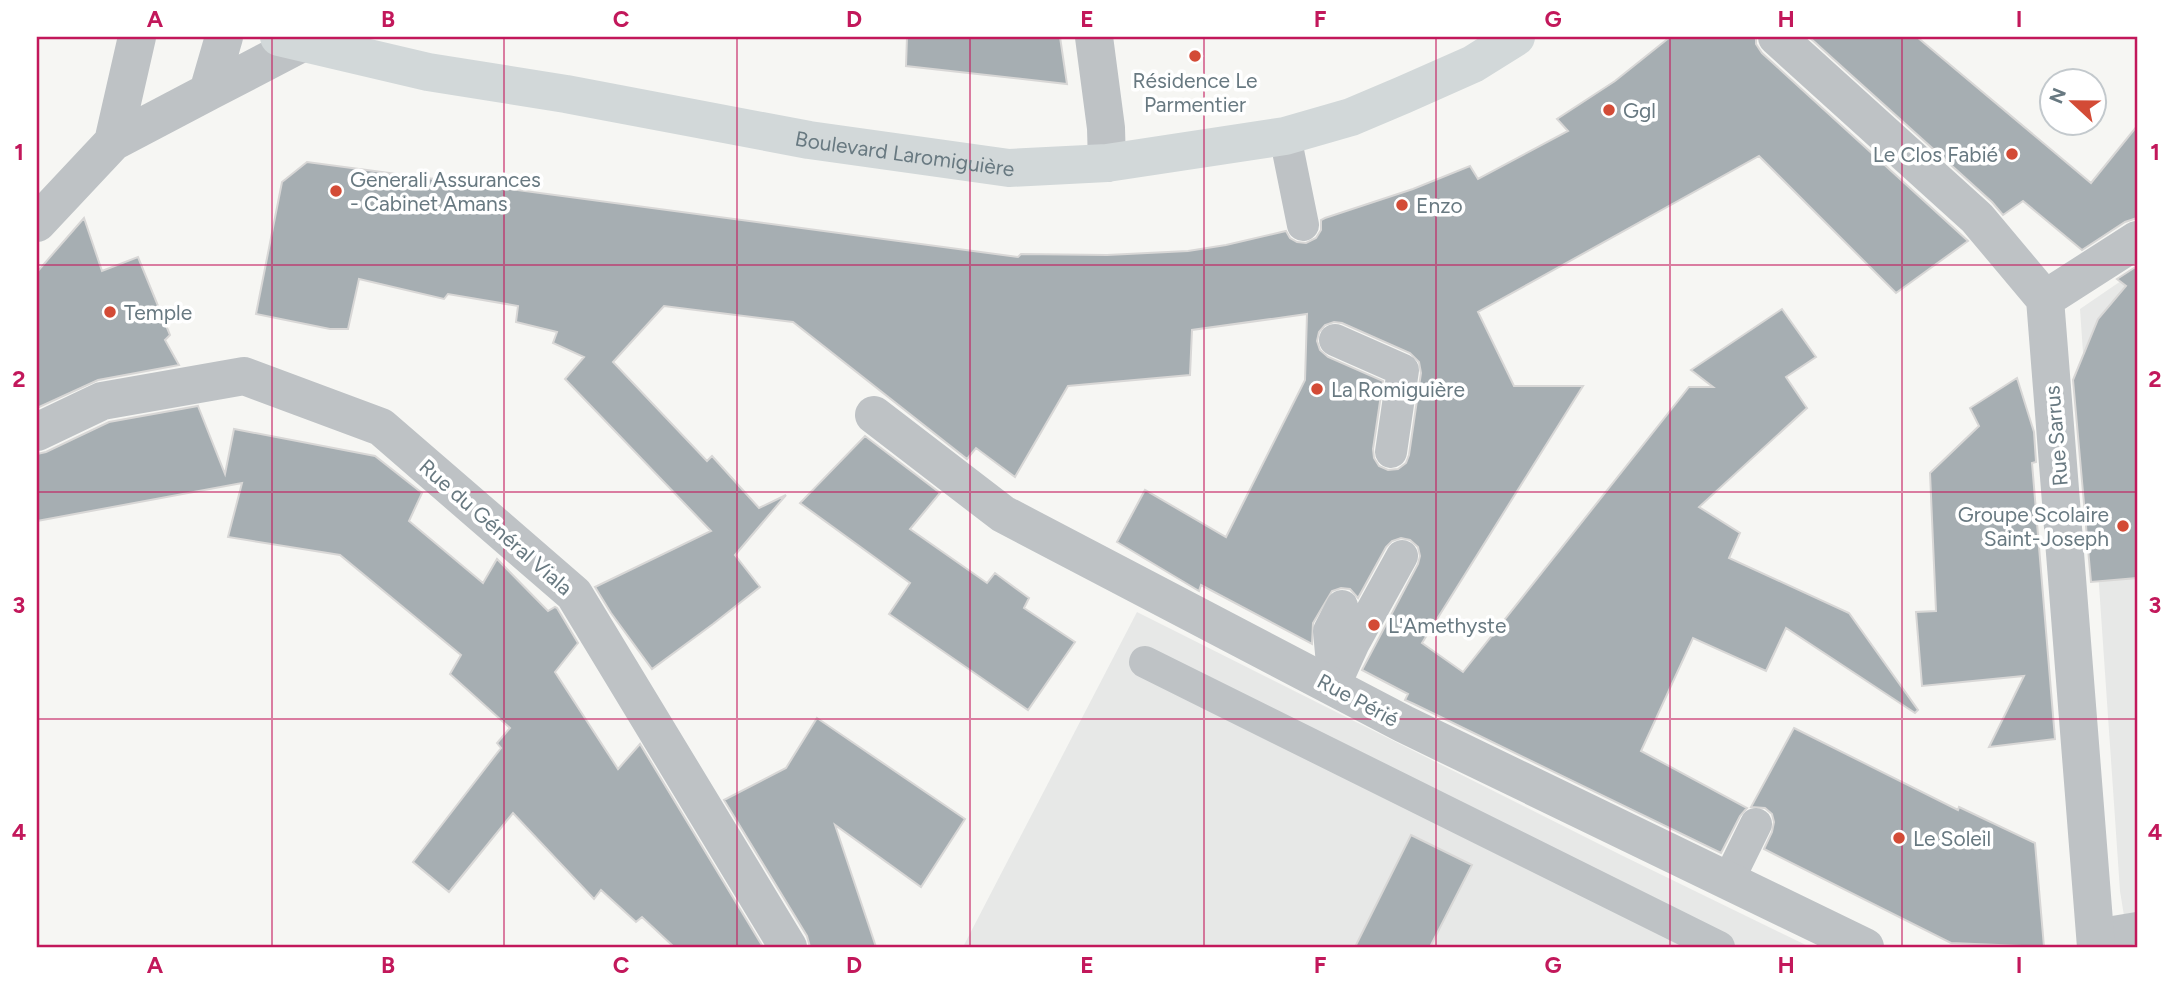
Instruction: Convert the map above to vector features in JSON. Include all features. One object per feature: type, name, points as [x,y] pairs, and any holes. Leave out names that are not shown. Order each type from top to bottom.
[{"type":"street","points":[[113,142],[137,37]]},
{"type":"street","points":[[208,92],[224,37]]},
{"type":"street","points":[[1094,37],[1106,128],[1107,163]]},
{"type":"street","name":"Boulevard Laromiguière","points":[[291,40],[428,72],[566,94],[809,140],[1009,168],[1107,163],[1285,136],[1351,117],[1403,95],[1473,64],[1516,37]]},
{"type":"street","points":[[1777,37],[1977,218],[2045,299],[2137,240]]},
{"type":"street","points":[[37,223],[113,142],[208,92],[291,40]]},
{"type":"street","name":"Rue Sarrus","points":[[2045,299],[2095,941]]},
{"type":"street","name":"Rue du Général Viala","points":[[37,432],[102,401],[244,376],[381,428],[574,594],[788,947]]},
{"type":"street","name":"Rue Périé","points":[[874,415],[1003,513],[1416,730],[1865,947]]},
{"type":"lane","points":[[1285,136],[1303,225]]},
{"type":"lane","points":[[1335,340],[1403,370],[1391,452]]},
{"type":"lane","points":[[1334,687],[1354,643],[1402,556]]},
{"type":"lane","points":[[1334,687],[1329,631],[1342,606]]},
{"type":"lane","points":[[1145,662],[1719,947]]},
{"type":"lane","points":[[1728,881],[1756,824]]},
{"type":"lane","points":[[2095,941],[2137,928]]},
{"type":"shaded area","points":[[2137,270],[2137,947],[2129,947],[2120,891],[2080,309]]},
{"type":"shaded area","points":[[1137,612],[1621,855],[1810,947],[963,947]]},
{"type":"building","points":[[907,37],[1060,37],[1067,84],[906,66]]},
{"type":"building","points":[[1670,37],[1756,37],[1756,44],[1762,53],[1968,241],[1896,293],[1759,156],[1478,312],[1514,386],[1583,386],[1422,643],[1463,672],[1689,387],[1713,387],[1691,370],[1782,309],[1816,357],[1786,377],[1807,408],[1699,507],[1740,533],[1729,558],[1849,613],[1918,710],[1915,713],[1786,628],[1766,671],[1693,638],[1641,751],[1747,808],[1721,853],[1405,700],[1408,694],[1362,670],[1418,564],[1418,547],[1410,540],[1401,538],[1386,547],[1358,598],[1350,589],[1332,591],[1313,623],[1312,644],[1201,585],[1199,591],[1117,542],[1145,490],[1226,537],[1305,380],[1307,314],[1192,330],[1190,375],[1068,386],[1015,477],[976,448],[967,459],[793,322],[664,306],[613,362],[707,461],[712,456],[759,508],[786,495],[735,555],[760,587],[652,669],[595,587],[711,531],[565,379],[584,357],[553,343],[557,332],[516,322],[518,306],[448,294],[444,299],[359,279],[348,329],[330,329],[256,314],[282,182],[307,162],[1018,257],[1021,254],[1107,255],[1188,251],[1286,231],[1290,238],[1306,243],[1316,238],[1321,230],[1321,220],[1325,218],[1413,189],[1470,166],[1478,179],[1568,131],[1557,119],[1615,81]],"holes":[[[1342,323],[1410,353],[1419,362],[1421,373],[1409,455],[1406,463],[1398,469],[1388,470],[1379,466],[1374,458],[1383,381],[1328,357],[1320,350],[1317,341],[1319,332],[1325,325]]]},
{"type":"building","name":"Le Clos Fabié","points":[[1809,37],[1917,37],[2091,183],[2137,126],[2137,218],[2125,222],[2082,250],[2023,201],[2003,215],[1992,202]]},
{"type":"building","name":"Temple","points":[[84,218],[102,271],[138,257],[170,335],[165,340],[179,365],[98,380],[37,408],[37,272]]},
{"type":"building","name":"Groupe Scolaire Saint-Joseph","points":[[2137,266],[2137,578],[2091,582],[2073,380],[2098,319],[2126,286],[2117,279]]},
{"type":"building","points":[[2017,378],[2034,432],[2036,462],[2032,463],[2055,739],[1989,747],[2024,676],[1922,686],[1916,612],[1936,611],[1930,473],[1979,426],[1970,408]]},
{"type":"building","points":[[198,406],[225,474],[234,429],[375,456],[422,493],[409,521],[483,583],[497,559],[548,611],[557,608],[578,643],[555,672],[618,769],[640,744],[763,947],[674,947],[642,917],[636,922],[601,890],[594,899],[513,813],[449,892],[413,862],[501,748],[497,743],[510,728],[450,674],[461,655],[340,555],[228,537],[242,483],[37,521],[37,454],[109,422]]},
{"type":"building","points":[[865,436],[940,493],[910,529],[987,583],[995,573],[1029,598],[1024,608],[1075,642],[1028,710],[889,614],[910,583],[800,503]]},
{"type":"building","points":[[817,718],[965,819],[921,887],[835,825],[876,947],[810,947],[807,936],[724,800],[786,768]]},
{"type":"building","name":"Le Soleil","points":[[1794,728],[1958,810],[1959,807],[2035,843],[2044,947],[1951,943],[1764,849],[1772,832],[1772,814],[1765,808],[1751,807]]},
{"type":"building","points":[[1411,835],[1472,865],[1430,947],[1355,947]]},
{"type":"place","name":"Résidence Le Parmentier","points":[[1195,56]]},
{"type":"place","name":"Ggl","points":[[1609,110]]},
{"type":"place","name":"Le Clos Fabié","points":[[2012,154]]},
{"type":"place","name":"Generali Assurances - Cabinet Amans","points":[[336,191]]},
{"type":"place","name":"Enzo","points":[[1402,205]]},
{"type":"place","name":"Temple","points":[[110,312]]},
{"type":"place","name":"La Romiguière","points":[[1317,389]]},
{"type":"place","name":"Groupe Scolaire Saint-Joseph","points":[[2123,526]]},
{"type":"place","name":"L'Amethyste","points":[[1374,625]]},
{"type":"place","name":"Le Soleil","points":[[1899,838]]}]
